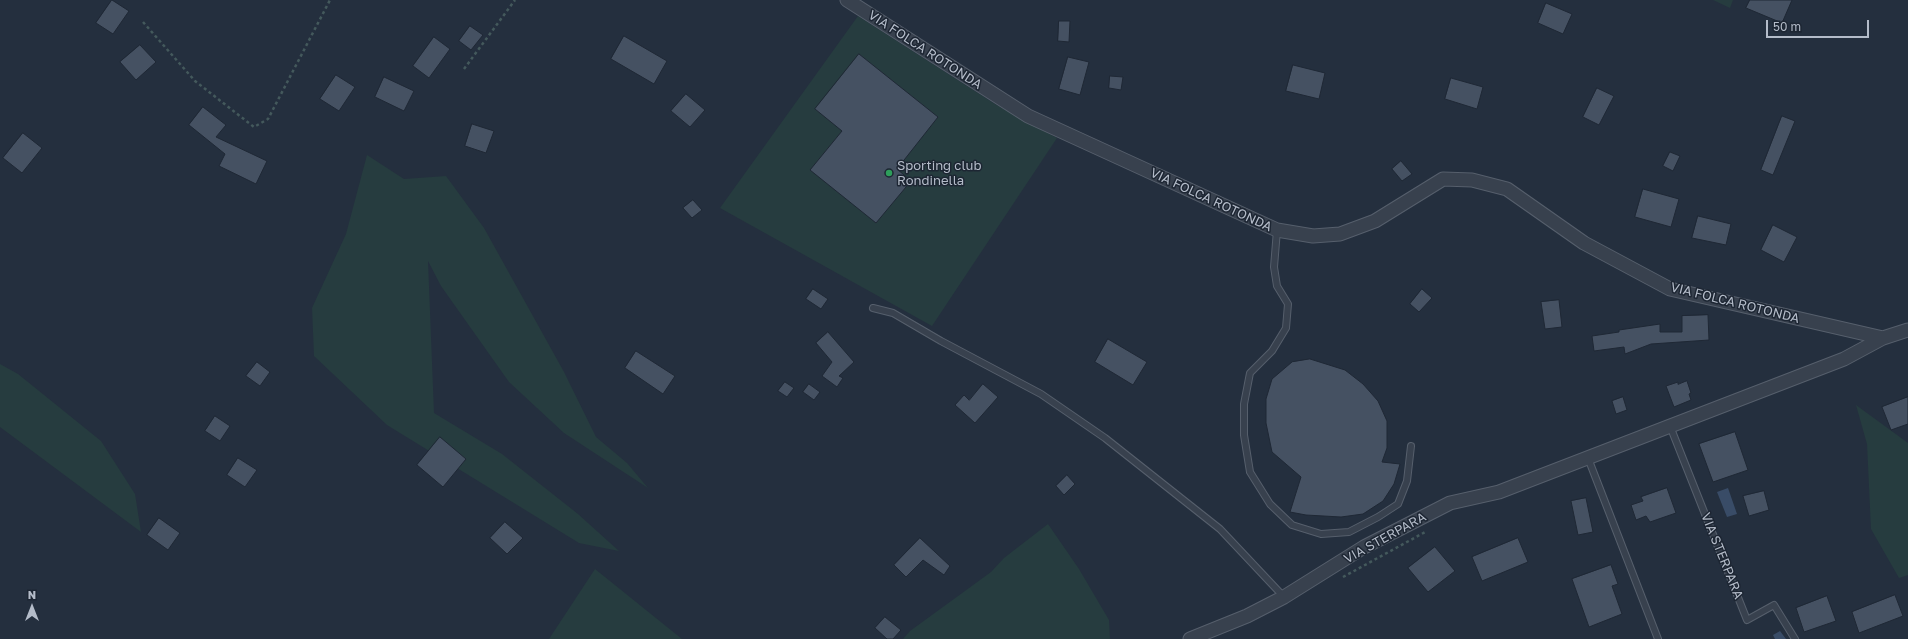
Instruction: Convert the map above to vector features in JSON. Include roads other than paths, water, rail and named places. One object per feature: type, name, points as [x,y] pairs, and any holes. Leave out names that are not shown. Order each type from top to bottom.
[{"type":"street","name":"VIA FOLCA ROTONDA","points":[[847,0],[1028,116],[1277,230],[1313,236],[1340,234],[1375,221],[1443,179],[1472,180],[1507,189],[1584,243],[1670,289],[1883,338]]},
{"type":"street","name":"VIA STERPARA","points":[[1190,639],[1247,616],[1284,597],[1364,547],[1450,503],[1499,492],[1844,359],[1883,338],[1908,330]]},
{"type":"lane","points":[[1277,230],[1274,268],[1277,286],[1288,304],[1286,328],[1272,351],[1250,373],[1244,404],[1244,435],[1250,472],[1270,504],[1292,524],[1321,534],[1349,532],[1378,517],[1398,504],[1407,481],[1411,446]]},
{"type":"lane","points":[[873,308],[893,313],[1041,394],[1105,438],[1220,529],[1284,597]]},
{"type":"lane","name":"VIA STERPARA","points":[[1670,426],[1747,620],[1774,605],[1796,639]]},
{"type":"lane","points":[[1588,458],[1658,639]]},
{"type":"water","points":[[1728,488],[1737,514],[1727,517],[1717,492]]},
{"type":"water","points":[[1780,631],[1786,639],[1775,639],[1773,635]]},
{"type":"place","name":"Sporting club Rondinella","points":[[889,173]]}]
